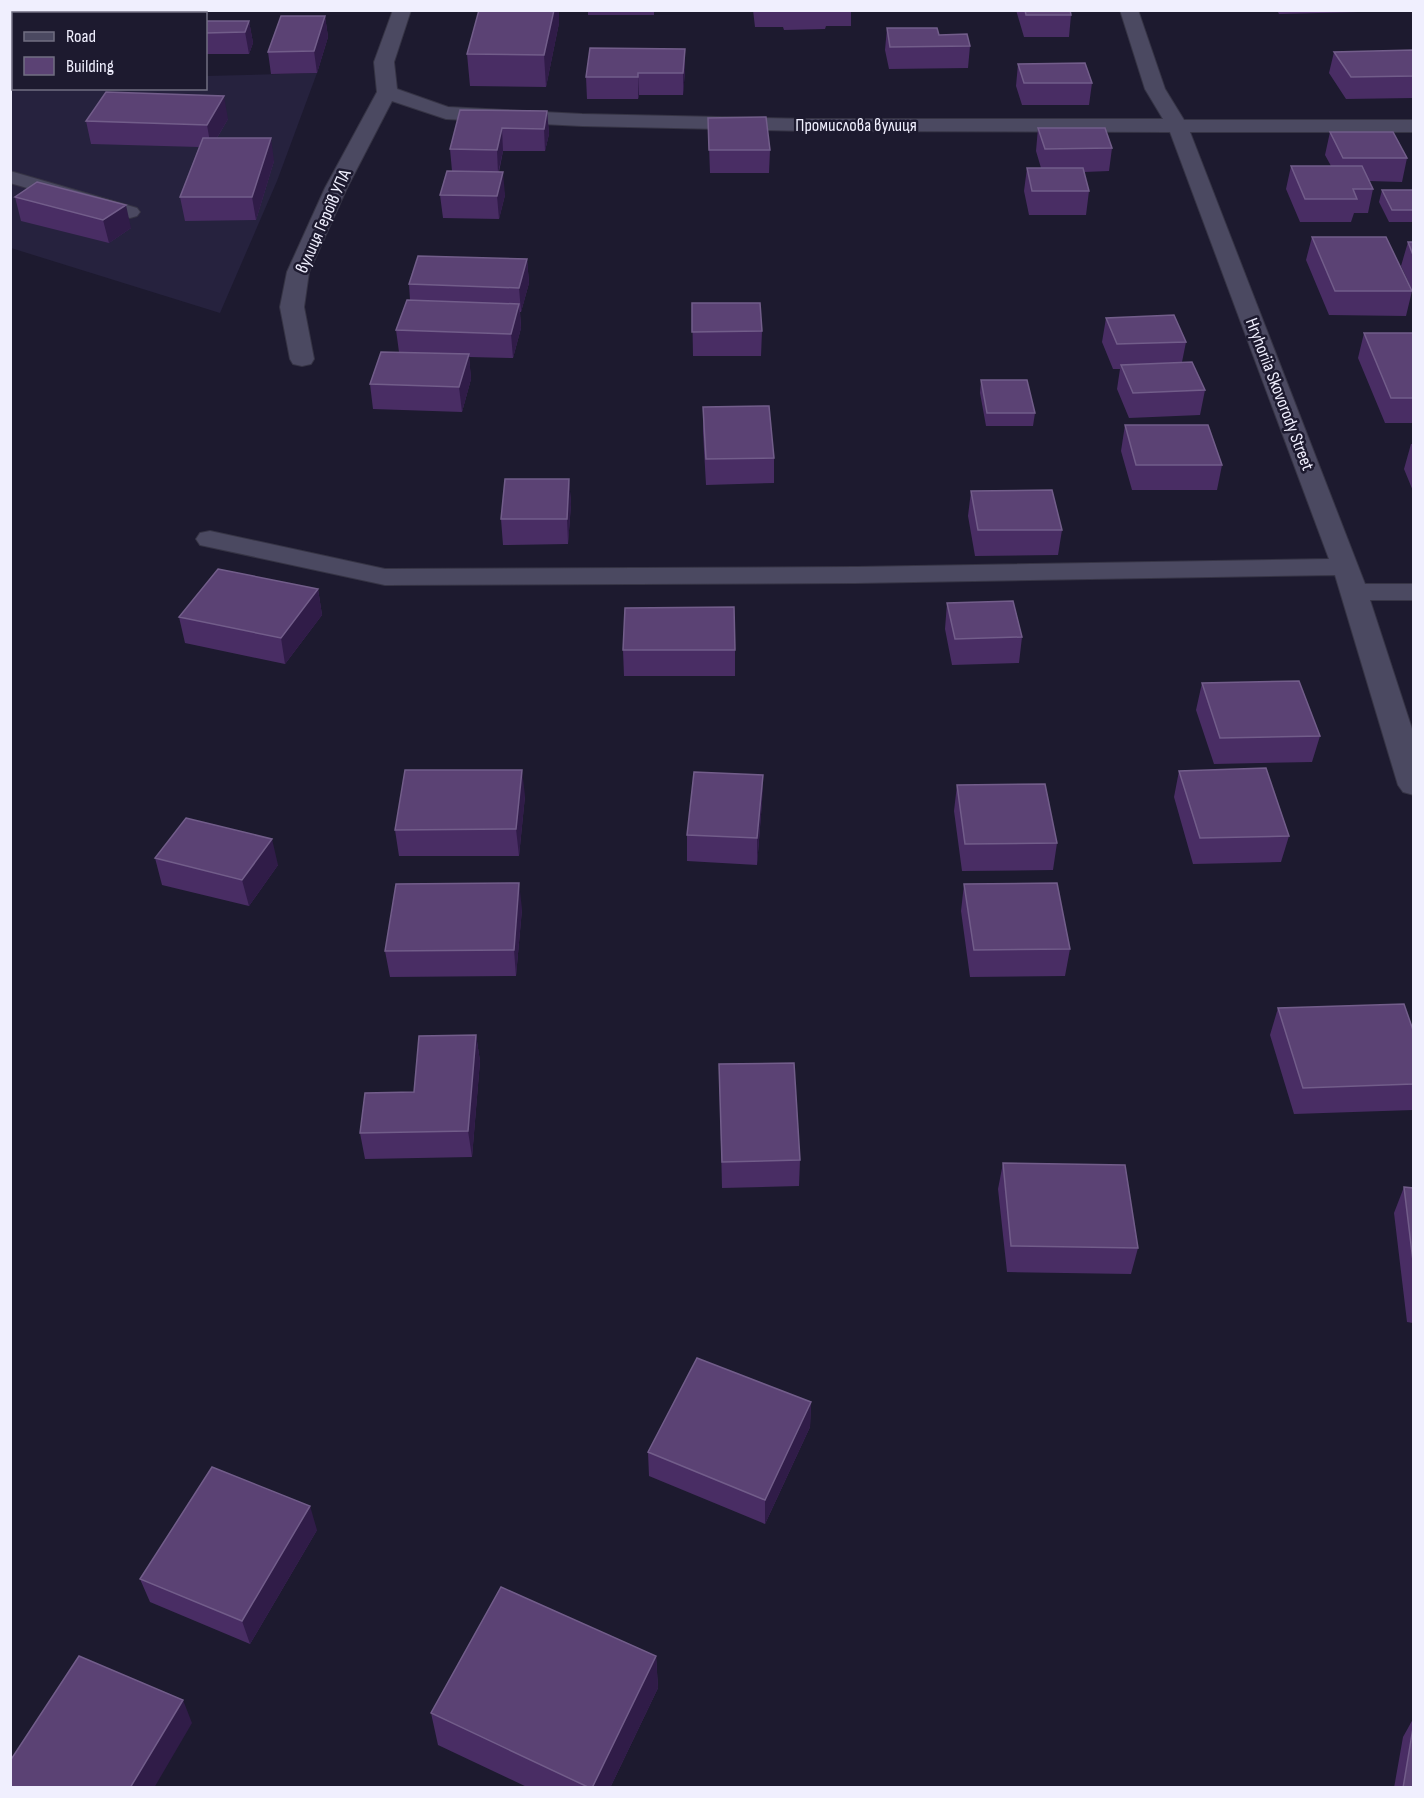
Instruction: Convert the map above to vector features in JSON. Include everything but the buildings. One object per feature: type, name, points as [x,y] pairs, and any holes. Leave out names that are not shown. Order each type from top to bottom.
[{"type":"street","points":[[387,92],[384,62],[402,10]]},
{"type":"street","name":"Hryhoriia Skovorody Street","points":[[1129,10],[1155,89],[1178,127],[1349,579],[1413,785]]},
{"type":"street","name":"Промислова вулиця","points":[[387,92],[446,113],[509,118],[808,125],[1413,126]]},
{"type":"street","name":"вулиця Героїв УПА","points":[[302,359],[292,308],[298,272],[336,188],[387,92]]},
{"type":"street","points":[[210,539],[385,577],[844,575],[1349,579],[1413,592]]},
{"type":"lane","points":[[10,177],[130,212]]},
{"type":"shaded area","points":[[10,11],[129,11],[12,12],[12,90],[207,90],[207,76],[317,73],[277,181],[220,313],[11,248]]}]
